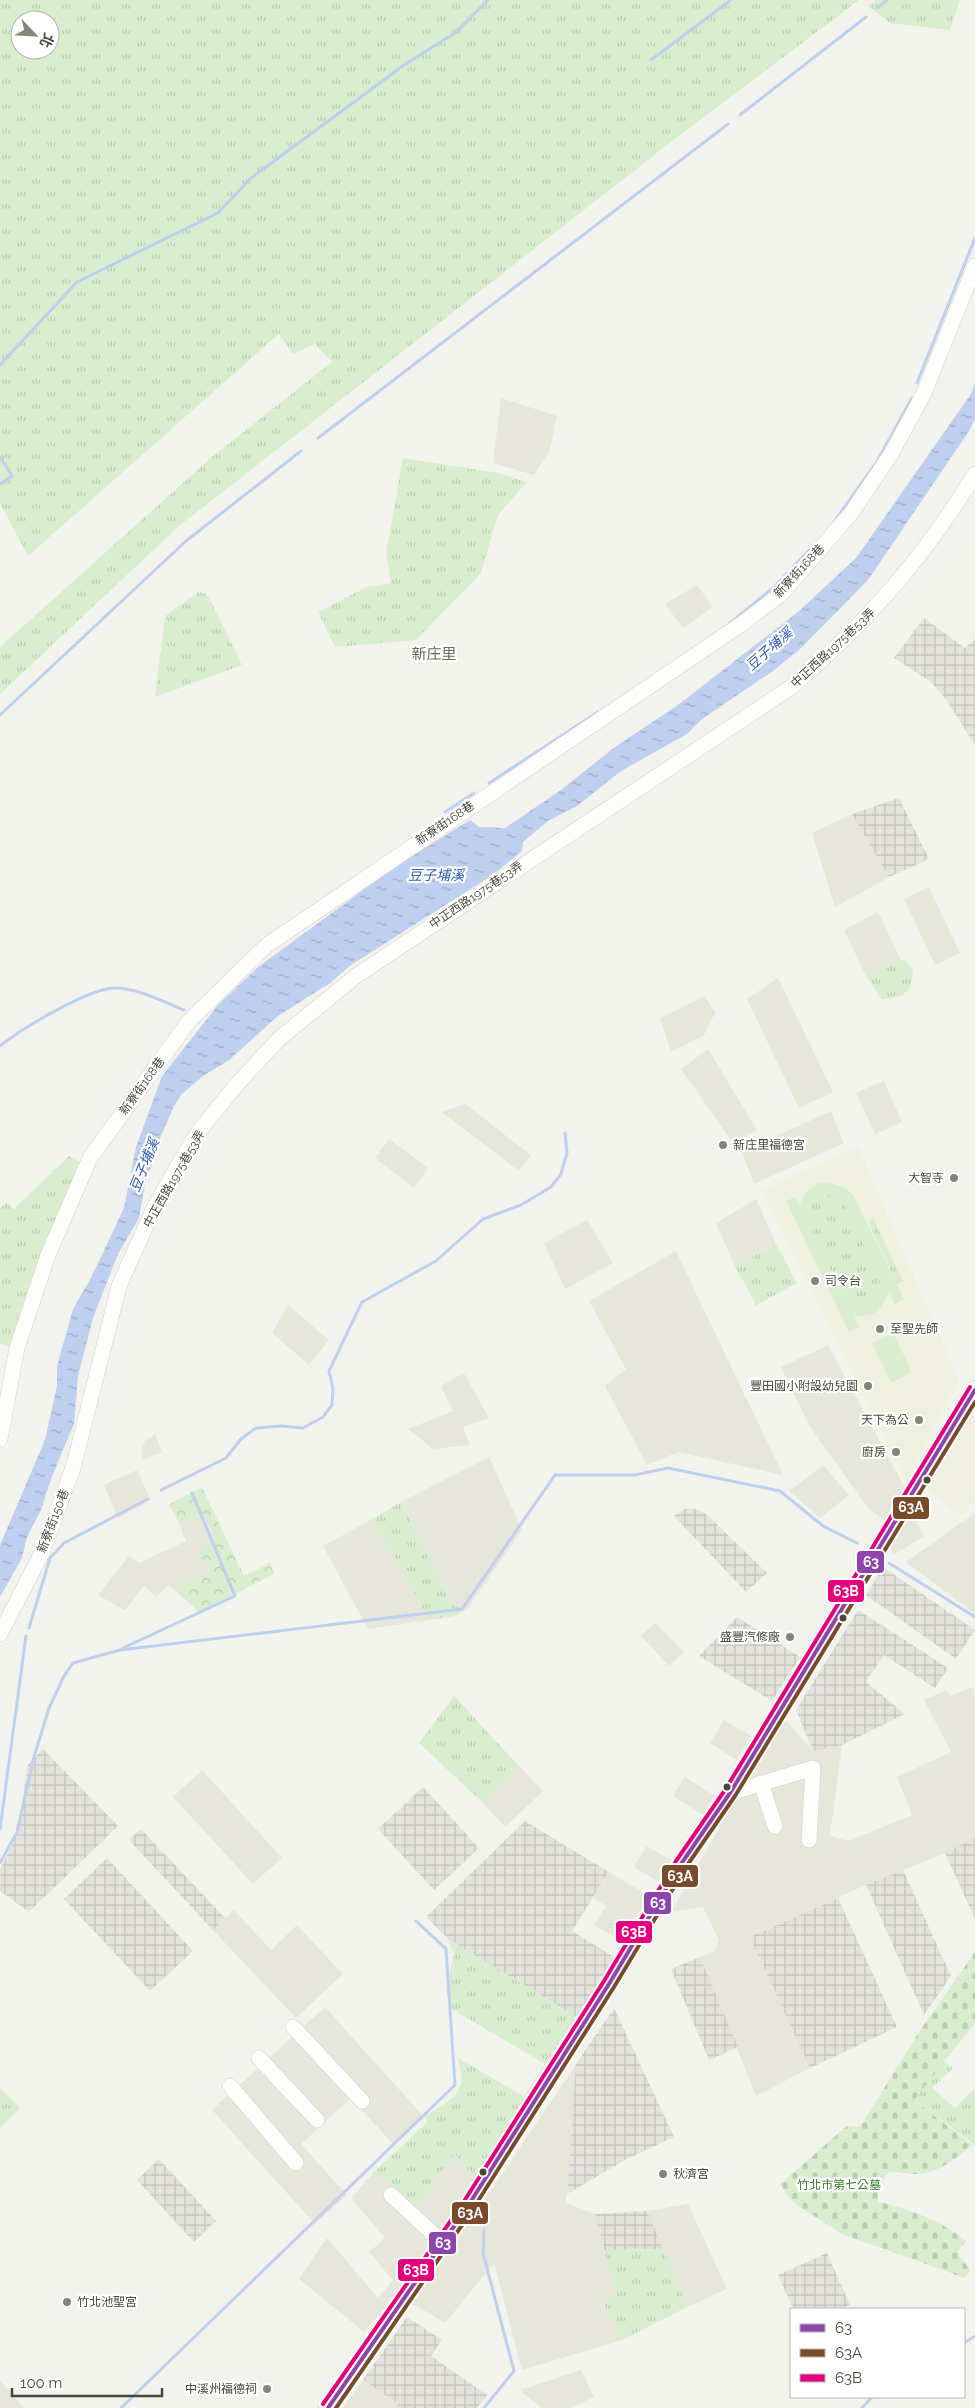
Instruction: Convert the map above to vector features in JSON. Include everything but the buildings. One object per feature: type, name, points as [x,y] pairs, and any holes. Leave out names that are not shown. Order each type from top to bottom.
[{"type":"main road","points":[[328,2408],[443,2243],[609,1984],[681,1864],[730,1793],[975,1390]]},
{"type":"street","name":"新寮街168巷","points":[[0,1439],[16,1348],[48,1254],[90,1158],[188,1021],[267,945],[742,624],[782,592],[852,512],[891,454],[924,393],[975,266]]},
{"type":"street","name":"中正西路1975巷53弄","points":[[90,1403],[119,1286],[153,1210],[199,1131],[259,1061],[303,1018],[374,962],[790,688],[826,658],[891,591],[946,521],[975,474]]},
{"type":"street","name":"新寮街150巷","points":[[0,1634],[42,1553],[74,1465],[90,1403]]},
{"type":"street","points":[[730,1793],[813,1768],[809,1840]]},
{"type":"street","points":[[760,1783],[775,1826]]},
{"type":"street","points":[[293,2027],[362,2101]]},
{"type":"street","points":[[259,2058],[317,2120]]},
{"type":"street","points":[[230,2086],[296,2163]]},
{"type":"street","points":[[391,2195],[443,2243]]},
{"type":"shaded area","points":[[501,398],[557,416],[550,450],[534,475],[493,463]]},
{"type":"shaded area","points":[[697,585],[713,607],[683,628],[665,604]]},
{"type":"shaded area","points":[[924,618],[965,648],[975,639],[975,745],[945,698],[931,682],[894,658]]},
{"type":"shaded area","points":[[899,798],[929,859],[889,877],[852,814]]},
{"type":"shaded area","points":[[852,814],[889,877],[835,907],[812,833]]},
{"type":"shaded area","points":[[929,887],[960,953],[935,965],[904,899]]},
{"type":"shaded area","points":[[878,912],[901,960],[866,976],[844,930]]},
{"type":"shaded area","points":[[778,978],[833,1092],[799,1108],[747,999]]},
{"type":"shaded area","points":[[705,996],[715,1013],[704,1035],[671,1052],[660,1018]]},
{"type":"shaded area","points":[[708,1049],[757,1130],[733,1143],[681,1069]]},
{"type":"shaded area","points":[[884,1081],[902,1122],[875,1134],[856,1093]]},
{"type":"shaded area","points":[[465,1104],[531,1155],[519,1171],[442,1112]]},
{"type":"shaded area","points":[[831,1111],[844,1143],[754,1184],[742,1152]]},
{"type":"shaded area","points":[[389,1139],[428,1168],[414,1188],[375,1158]]},
{"type":"shaded area","points":[[858,1146],[959,1380],[907,1483],[761,1191]]},
{"type":"shaded area","points":[[756,1199],[776,1244],[735,1266],[716,1223]]},
{"type":"shaded area","points":[[587,1220],[613,1263],[565,1289],[544,1243]]},
{"type":"shaded area","points":[[676,1251],[783,1475],[678,1452],[647,1465],[605,1386],[626,1369],[589,1301]]},
{"type":"shaded area","points":[[288,1305],[329,1340],[309,1365],[272,1333]]},
{"type":"shaded area","points":[[828,1345],[907,1492],[886,1521],[868,1508],[809,1425],[781,1367]]},
{"type":"shaded area","points":[[464,1373],[489,1418],[463,1427],[470,1445],[433,1449],[408,1429],[453,1411],[441,1386]]},
{"type":"shaded area","points":[[971,1410],[975,1417],[975,1500],[962,1516],[926,1489]]},
{"type":"shaded area","points":[[155,1434],[162,1452],[143,1460],[141,1450],[145,1441]]},
{"type":"shaded area","points":[[489,1457],[522,1530],[467,1609],[452,1605],[401,1502]]},
{"type":"shaded area","points":[[823,1465],[849,1495],[820,1518],[789,1491]]},
{"type":"shaded area","points":[[137,1470],[149,1496],[148,1500],[145,1504],[118,1518],[104,1485]]},
{"type":"shaded area","points":[[684,1509],[696,1509],[706,1514],[767,1573],[746,1592],[674,1516]]},
{"type":"shaded area","points":[[910,1510],[924,1536],[895,1554],[885,1545]]},
{"type":"shaded area","points":[[202,1513],[216,1536],[197,1553],[212,1565],[200,1581],[190,1576],[179,1594],[169,1585],[156,1597],[144,1586],[125,1610],[98,1595],[129,1556],[139,1563],[186,1541],[179,1523]]},
{"type":"shaded area","points":[[975,1513],[975,1614],[906,1562]]},
{"type":"shaded area","points":[[372,1519],[429,1620],[368,1629],[323,1546]]},
{"type":"shaded area","points":[[883,1567],[975,1630],[956,1659],[866,1595]]},
{"type":"shaded area","points":[[858,1610],[948,1668],[935,1688],[884,1655],[866,1682],[905,1714],[842,1745],[813,1751],[796,1710]]},
{"type":"shaded area","points":[[737,1617],[800,1657],[772,1701],[699,1656]]},
{"type":"shaded area","points":[[655,1623],[684,1652],[669,1666],[641,1636]]},
{"type":"shaded area","points":[[972,1687],[975,1694],[975,1837],[945,1853],[866,1885],[750,1937],[810,2068],[756,2096],[700,1957],[715,1951],[719,1940],[703,1907],[671,1912],[783,1717],[813,1751],[842,1745],[830,1836],[849,1841],[912,1815],[897,1777],[951,1752],[924,1700],[946,1690],[951,1696]]},
{"type":"shaded area","points":[[724,1720],[751,1736],[737,1760],[710,1743]]},
{"type":"shaded area","points":[[43,1749],[118,1826],[29,1912],[0,1891],[0,1870],[18,1832],[28,1764]]},
{"type":"shaded area","points":[[520,1767],[543,1791],[505,1827],[482,1802]]},
{"type":"shaded area","points":[[202,1770],[282,1858],[253,1884],[173,1797]]},
{"type":"shaded area","points":[[685,1777],[715,1796],[703,1815],[673,1796]]},
{"type":"shaded area","points":[[423,1787],[479,1848],[434,1890],[378,1829]]},
{"type":"shaded area","points":[[525,1821],[609,1872],[572,1931],[614,1957],[577,2017],[448,1939],[426,1917]]},
{"type":"shaded area","points":[[141,1829],[225,1918],[213,1930],[129,1840]]},
{"type":"shaded area","points":[[975,1837],[975,1919],[945,1853]]},
{"type":"shaded area","points":[[647,1846],[675,1863],[662,1884],[634,1867]]},
{"type":"shaded area","points":[[107,1858],[193,1951],[150,1991],[64,1899]]},
{"type":"shaded area","points":[[903,1870],[951,1976],[924,2015],[866,1885]]},
{"type":"shaded area","points":[[609,1872],[649,1896],[621,1941],[594,1925],[606,1906],[594,1898]]},
{"type":"shaded area","points":[[838,1898],[897,2027],[810,2068],[750,1937]]},
{"type":"shaded area","points":[[234,1910],[271,1950],[297,1925],[343,1974],[296,2018],[213,1930]]},
{"type":"shaded area","points":[[700,1957],[738,2047],[709,2060],[671,1969]]},
{"type":"shaded area","points":[[325,2007],[424,2117],[394,2145],[351,2098],[301,2144],[347,2195],[315,2224],[212,2110]]},
{"type":"shaded area","points":[[614,2008],[674,2137],[625,2160],[567,2194],[576,2064]]},
{"type":"shaded area","points":[[576,2064],[566,2203],[595,2214],[615,2295],[602,2300],[622,2340],[522,2370],[494,2263],[445,2323],[417,2306],[391,2302],[364,2332],[299,2279],[327,2238],[378,2298],[393,2280],[369,2252],[385,2238],[351,2198],[375,2171],[417,2206],[455,2154],[490,2192]]},
{"type":"shaded area","points":[[159,2159],[216,2221],[194,2242],[137,2180]]},
{"type":"shaded area","points":[[688,2204],[727,2289],[687,2307],[647,2211]]},
{"type":"shaded area","points":[[647,2211],[663,2249],[604,2250],[595,2214]]},
{"type":"shaded area","points":[[827,2253],[850,2305],[842,2308],[793,2308],[778,2275]]},
{"type":"shaded area","points":[[407,2317],[442,2340],[431,2356],[487,2395],[477,2408],[395,2408],[398,2404],[363,2380]]},
{"type":"shaded area","points":[[581,2370],[594,2397],[571,2408],[541,2408],[520,2390]]},
{"type":"shaded area","points":[[0,2380],[24,2408],[0,2408]]},
{"type":"shaded area","points":[[363,2380],[398,2404],[395,2408],[343,2408]]},
{"type":"green space","points":[[0,0],[859,0],[680,135],[179,526],[0,694],[0,647],[213,456],[332,362],[315,344],[293,354],[279,334],[28,556],[0,503]]},
{"type":"green space","points":[[876,0],[960,0],[950,30],[890,23],[868,6]]},
{"type":"green space","points":[[403,458],[498,473],[527,482],[498,515],[481,573],[416,640],[335,647],[318,612],[367,587],[391,583],[386,554]]},
{"type":"green space","points":[[198,592],[207,594],[242,665],[155,697],[165,616]]},
{"type":"green space","points":[[901,960],[906,961],[913,971],[908,990],[896,997],[882,1000],[866,976]]},
{"type":"green space","points":[[69,1156],[81,1163],[46,1244],[9,1347],[0,1343],[0,1208],[7,1203],[14,1209]]},
{"type":"green space","points":[[830,1183],[838,1185],[853,1195],[904,1299],[895,1304],[889,1293],[876,1312],[868,1316],[854,1316],[859,1327],[849,1332],[786,1201],[795,1197],[800,1206],[804,1194],[816,1185]],"holes":[[[829,1194],[846,1206],[880,1279],[879,1292],[873,1301],[864,1305],[855,1306],[847,1302],[809,1224],[808,1213],[814,1201]]]},
{"type":"green space","points":[[829,1194],[846,1206],[880,1279],[879,1292],[873,1301],[864,1305],[855,1306],[847,1302],[809,1224],[808,1213],[811,1205],[814,1201]]},
{"type":"green space","points":[[873,1218],[903,1281],[897,1284],[868,1221]]},
{"type":"green space","points":[[776,1244],[797,1283],[756,1305],[735,1266]]},
{"type":"green space","points":[[893,1333],[912,1372],[891,1383],[872,1343]]},
{"type":"green space","points":[[202,1487],[244,1576],[270,1563],[274,1574],[199,1612],[179,1594],[190,1576],[200,1581],[212,1566],[196,1553],[215,1536],[202,1513],[179,1523],[169,1504]]},
{"type":"green space","points":[[401,1502],[452,1605],[467,1609],[455,1616],[429,1620],[372,1519]]},
{"type":"green space","points":[[454,1696],[520,1767],[482,1802],[419,1743]]},
{"type":"green space","points":[[448,1939],[577,2017],[547,2065],[450,2008],[446,1989],[454,1954]]},
{"type":"green space","name":"竹北市第七公墓","points":[[975,1952],[975,2023],[914,2100],[972,2145],[939,2169],[915,2174],[888,2172],[878,2192],[878,2202],[924,2216],[946,2227],[966,2241],[957,2252],[970,2270],[965,2278],[842,2234],[791,2201],[780,2184],[847,2126],[860,2127],[921,2029]]},
{"type":"green space","points":[[458,2058],[527,2098],[476,2179],[455,2154],[417,2206],[375,2171],[426,2123],[427,2120],[424,2117],[455,2096],[462,2081]]},
{"type":"green space","points":[[943,2061],[953,2068],[932,2088],[955,2108],[975,2088],[975,2145],[914,2100]]},
{"type":"green space","points":[[0,2088],[20,2108],[0,2128]]},
{"type":"green space","points":[[663,2249],[687,2307],[622,2340],[602,2300],[615,2295],[604,2250]]},
{"type":"water","name":"豆子埔溪","points":[[975,383],[975,419],[969,431],[868,580],[799,650],[773,671],[702,719],[687,734],[621,771],[577,806],[548,821],[523,842],[522,851],[494,874],[351,965],[330,983],[278,1016],[229,1060],[203,1076],[182,1094],[174,1106],[161,1136],[145,1184],[139,1218],[118,1254],[93,1318],[78,1376],[74,1424],[51,1479],[41,1510],[27,1537],[22,1558],[0,1597],[0,1545],[45,1440],[57,1386],[57,1366],[73,1309],[91,1278],[124,1208],[136,1147],[162,1076],[218,1005],[258,967],[396,866],[470,820],[479,827],[505,828],[561,790],[615,747],[678,705],[798,612],[856,558],[971,394]]},
{"type":"waterway","points":[[0,365],[77,282],[218,213],[251,178],[404,65],[455,33],[488,0]]},
{"type":"waterway","points":[[651,60],[731,0]]},
{"type":"waterway","points":[[878,7],[887,0]]},
{"type":"waterway","points":[[740,115],[866,17]]},
{"type":"waterway","points":[[318,438],[728,124]]},
{"type":"waterway","points":[[917,383],[975,238]]},
{"type":"waterway","points":[[836,519],[876,463],[912,398]]},
{"type":"waterway","points":[[0,715],[186,541],[301,451]]},
{"type":"waterway","points":[[0,457],[12,476],[0,484]]},
{"type":"waterway","points":[[729,624],[774,587],[814,545]]},
{"type":"waterway","points":[[489,783],[598,712]]},
{"type":"waterway","points":[[445,812],[474,793]]},
{"type":"waterway","points":[[0,1046],[56,1011],[103,990],[115,988],[133,990],[184,1010]]},
{"type":"waterway","points":[[161,1490],[226,1458],[241,1439],[256,1428],[281,1426],[303,1428],[323,1417],[332,1405],[333,1389],[329,1371],[362,1302],[436,1261],[483,1219],[521,1205],[551,1187],[561,1174],[567,1153],[565,1133]]},
{"type":"waterway","points":[[0,1863],[17,1832],[34,1757],[49,1708],[64,1676],[73,1663],[120,1650],[462,1609],[555,1475],[635,1475],[668,1468],[780,1491],[823,1526],[857,1543]]},
{"type":"waterway","points":[[123,1648],[235,1596],[192,1493]]},
{"type":"waterway","points":[[29,1628],[50,1558],[64,1543],[148,1499]]},
{"type":"waterway","points":[[889,1563],[975,1617]]},
{"type":"waterway","points":[[0,1829],[26,1636]]},
{"type":"waterway","points":[[121,2408],[455,2085],[446,1949],[416,1921]]},
{"type":"waterway","points":[[484,2230],[483,2253],[514,2371],[484,2408]]},
{"type":"waterway","points":[[965,2342],[975,2336]]},
{"type":"waterway","points":[[862,2408],[871,2398]]},
{"type":"transit line","name":"63B","points":[[323,2404],[461,2206],[604,1981],[676,1861],[725,1790],[970,1387]]},
{"type":"transit line","name":"63","points":[[328,2408],[466,2209],[609,1984],[681,1864],[730,1793],[975,1390]]},
{"type":"transit line","name":"63A","points":[[336,2408],[471,2212],[614,1987],[686,1867],[735,1796],[975,1402]]},
{"type":"place","name":"新庄里福德宮","points":[[723,1145]]},
{"type":"place","name":"大智寺","points":[[954,1178]]},
{"type":"place","name":"司令台","points":[[815,1281]]},
{"type":"place","name":"至聖先師","points":[[880,1329]]},
{"type":"place","name":"豐田國小附設幼兒園","points":[[868,1386]]},
{"type":"place","name":"天下為公","points":[[919,1420]]},
{"type":"place","name":"廚房","points":[[896,1452]]},
{"type":"place","name":"盛豐汽修廠","points":[[790,1637]]},
{"type":"place","name":"秋濟宮","points":[[663,2174]]},
{"type":"place","name":"竹北池聖宮","points":[[67,2302]]},
{"type":"place","name":"中溪州福德祠","points":[[267,2389]]},
{"type":"district","name":"新庄里","points":[[434,654]]}]
